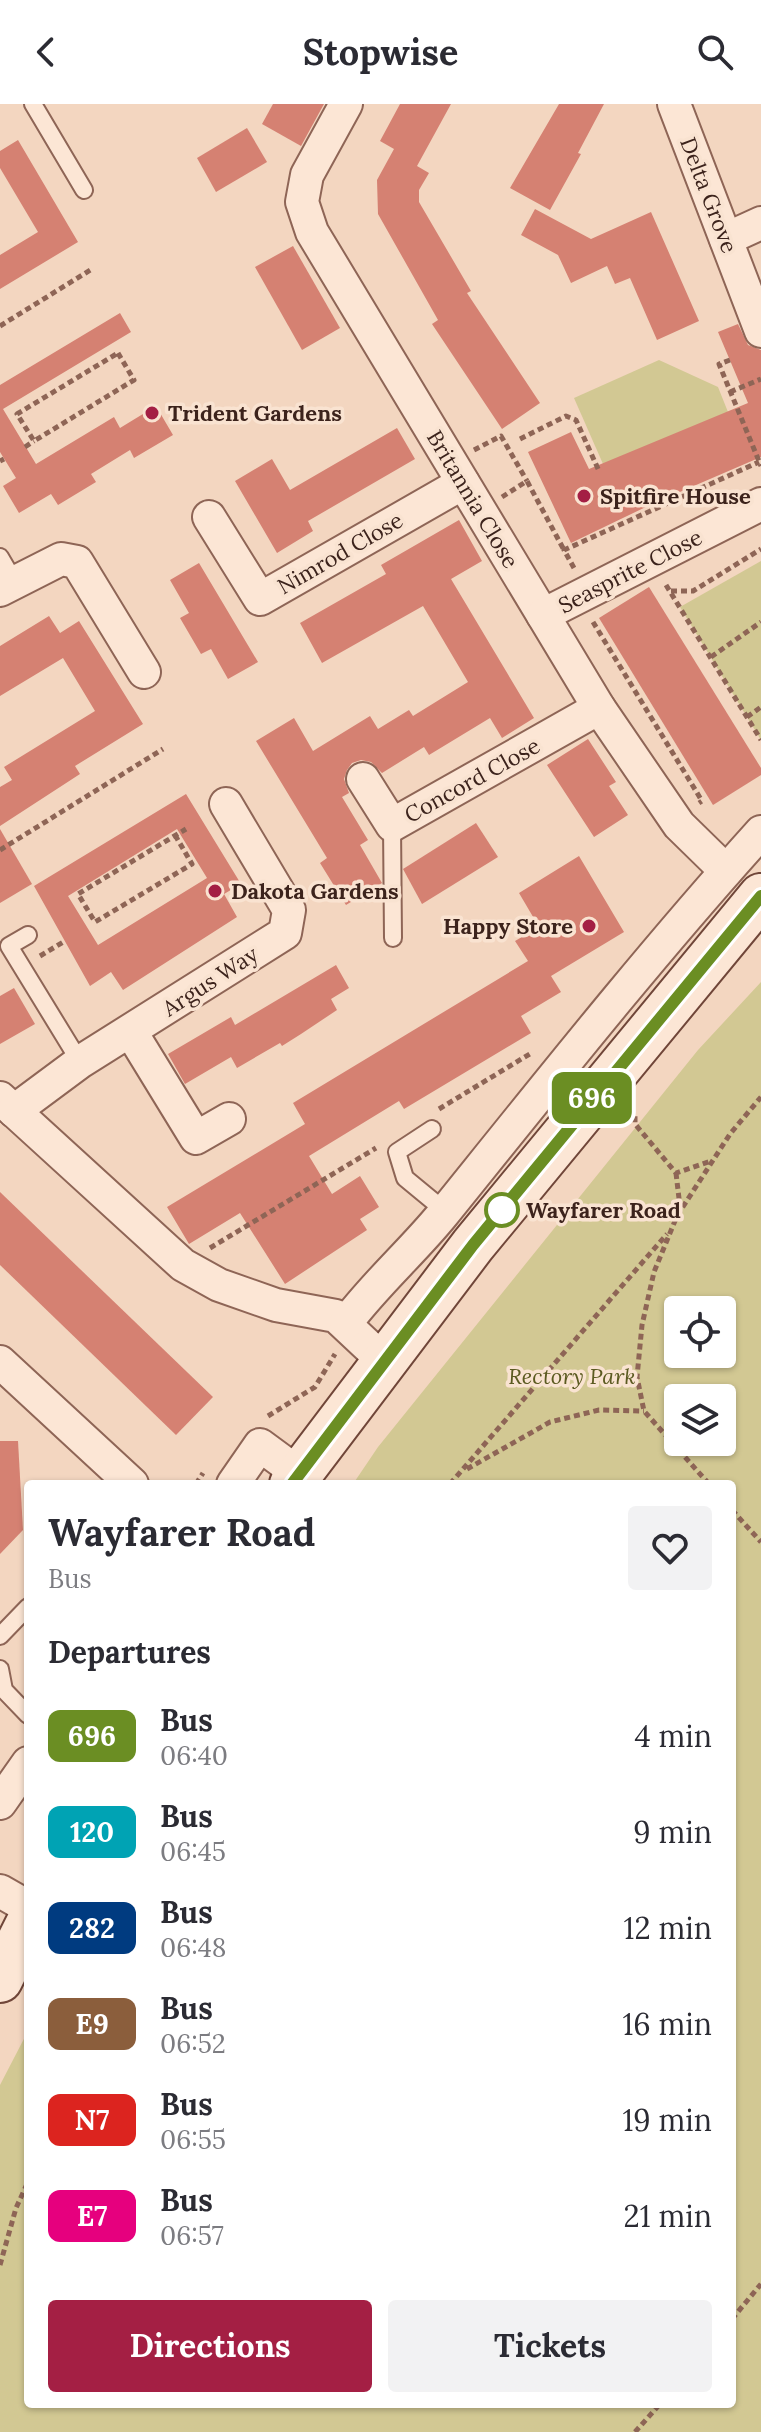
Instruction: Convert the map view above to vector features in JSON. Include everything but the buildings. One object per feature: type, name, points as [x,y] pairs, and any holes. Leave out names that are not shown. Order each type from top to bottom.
[{"type":"main road","points":[[295,1479],[542,1160],[761,896]]},
{"type":"main road","points":[[0,1980],[24,1932]]},
{"type":"street","name":"Britannia Close","points":[[346,104],[307,175],[302,202],[312,232],[599,708],[675,819],[726,871]]},
{"type":"street","name":"Delta Grove","points":[[674,104],[761,331]]},
{"type":"street","points":[[726,239],[761,223]]},
{"type":"street","name":"Nimrod Close","points":[[209,517],[260,599],[465,485]]},
{"type":"street","name":"Seasprite Close","points":[[543,615],[761,504]]},
{"type":"street","points":[[5,576],[61,559],[77,562],[144,672]]},
{"type":"street","name":"Concord Close","points":[[363,779],[392,825],[599,708]]},
{"type":"street","name":"Argus Way","points":[[7,1104],[131,1032],[285,933],[289,910],[226,804]]},
{"type":"street","points":[[346,1323],[363,1299],[445,1211],[761,832]]},
{"type":"street","points":[[131,1032],[196,1138],[229,1119]]},
{"type":"street","points":[[7,1104],[183,1265],[219,1285],[276,1305],[324,1312],[346,1323],[384,1361]]},
{"type":"street","points":[[0,1362],[128,1480]]},
{"type":"street","points":[[218,1478],[260,1445],[295,1479]]},
{"type":"street","points":[[0,1803],[24,1769]]},
{"type":"street","points":[[0,1891],[24,1905]]},
{"type":"lane","points":[[33,104],[84,190]]},
{"type":"lane","points":[[392,825],[393,938]]},
{"type":"lane","points":[[28,935],[9,946],[80,1062]]},
{"type":"lane","points":[[429,1123],[397,1152],[405,1178],[445,1211]]},
{"type":"lane","points":[[0,1636],[24,1611]]},
{"type":"lane","points":[[0,1669],[4,1690],[24,1711]]},
{"type":"path","points":[[0,326],[92,269]]},
{"type":"path","points":[[25,447],[134,380],[118,353],[17,414],[34,441]]},
{"type":"path","points":[[564,550],[760,464],[719,364],[730,360]]},
{"type":"path","points":[[730,392],[761,379]]},
{"type":"path","points":[[520,439],[566,416],[576,420],[599,471]]},
{"type":"path","points":[[465,485],[501,436],[564,550],[583,595],[702,801],[675,819]]},
{"type":"path","points":[[465,485],[527,481]]},
{"type":"path","points":[[670,591],[693,591],[761,549]]},
{"type":"path","points":[[652,560],[761,740]]},
{"type":"path","points":[[711,657],[761,622]]},
{"type":"path","points":[[747,717],[761,707]]},
{"type":"path","points":[[0,850],[163,749]]},
{"type":"path","points":[[95,922],[78,894],[186,829]]},
{"type":"path","points":[[87,927],[192,864],[175,835]]},
{"type":"path","points":[[22,967],[65,941]]},
{"type":"path","points":[[429,1123],[534,1052]]},
{"type":"path","points":[[705,1480],[644,1411],[637,1377],[642,1325],[654,1272],[680,1210],[712,1160],[761,1097]]},
{"type":"path","points":[[635,1114],[635,1124],[676,1173],[680,1210]]},
{"type":"path","points":[[183,1265],[386,1142]]},
{"type":"path","points":[[676,1173],[712,1160]]},
{"type":"path","points":[[454,1480],[670,1230]]},
{"type":"path","points":[[263,1418],[275,1414],[315,1387],[335,1356],[346,1323]]},
{"type":"path","points":[[461,1472],[550,1422],[599,1410],[644,1411]]},
{"type":"path","points":[[736,1514],[761,1542]]},
{"type":"path","points":[[0,2265],[24,2191]]},
{"type":"path","points":[[736,2314],[761,2284]]},
{"type":"path","points":[[635,2432],[656,2408]]},
{"type":"green space","points":[[659,360],[718,387],[728,412],[603,464],[574,398]]},
{"type":"green space","points":[[761,561],[761,740],[680,607]]},
{"type":"green space","name":"Rectory Park","points":[[761,982],[761,2432],[0,2432],[0,2085],[24,2039],[24,2408],[736,2408],[736,1480],[356,1480],[378,1447],[698,1050]]},
{"type":"bus line","name":"696","points":[[294,1480],[473,1245],[761,896]]},
{"type":"place","name":"Trident Gardens","points":[[152,413]]},
{"type":"place","name":"Spitfire House","points":[[584,496]]},
{"type":"place","name":"Dakota Gardens","points":[[215,891]]},
{"type":"place","name":"Happy Store","points":[[589,926]]},
{"type":"place","name":"Wayfarer Road","points":[[502,1210]]}]
